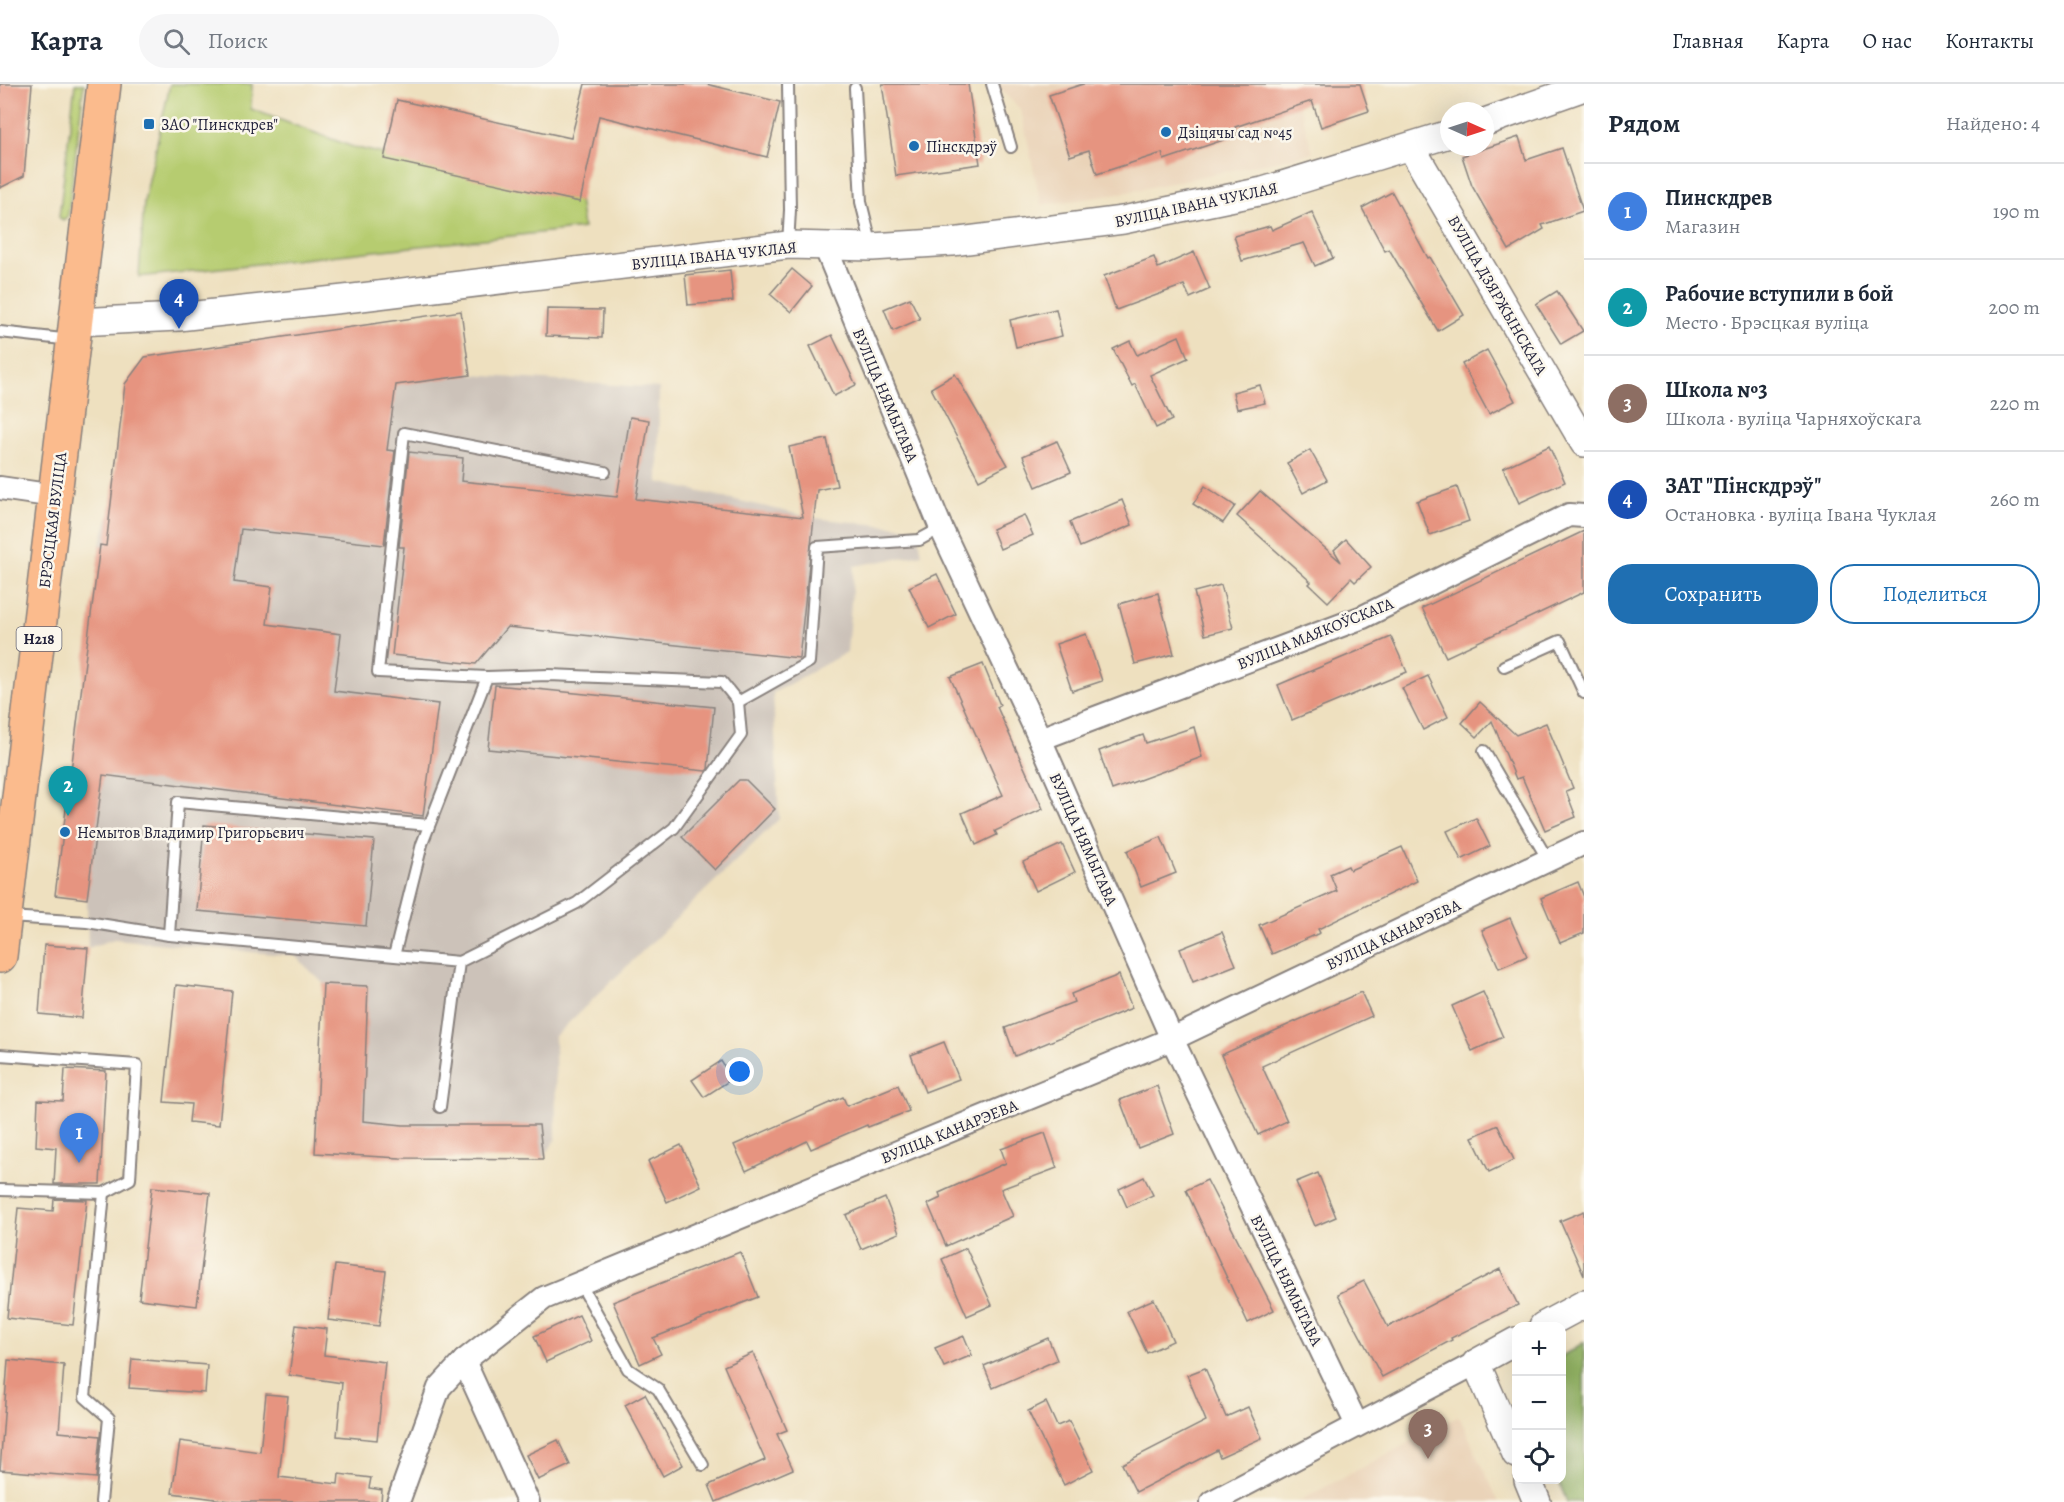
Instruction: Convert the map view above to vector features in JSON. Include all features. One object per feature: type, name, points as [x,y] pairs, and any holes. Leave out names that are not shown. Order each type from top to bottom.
[{"type":"main road","name":"БРЭСЦКАЯ ВУЛІЦА","points":[[0,956],[5,896],[76,331],[104,84]]},
{"type":"street","points":[[1494,117],[1537,94],[1584,87]]},
{"type":"street","name":"ВУЛІЦА ІВАНА ЧУКЛАЯ","points":[[76,331],[178,316],[341,299],[788,245],[872,248],[952,242],[1123,220],[1263,191],[1440,137]]},
{"type":"street","name":"ВУЛІЦА ДЗЯРЖЫНСКАГА","points":[[1411,147],[1584,443]]},
{"type":"street","name":"ВУЛІЦА НЯМЫТАВА","points":[[825,246],[941,528],[1040,739],[1172,1039],[1357,1425]]},
{"type":"street","points":[[0,488],[55,496]]},
{"type":"street","name":"ВУЛІЦА МАЯКОЎСКАГА","points":[[1040,739],[1363,617],[1569,515],[1584,516]]},
{"type":"street","name":"ВУЛІЦА КАНАРЭЕВА","points":[[398,1502],[438,1388],[464,1361],[544,1298],[1172,1039],[1584,843]]},
{"type":"street","points":[[1550,1322],[1584,1304]]},
{"type":"street","points":[[1212,1502],[1512,1343]]},
{"type":"street","points":[[464,1361],[528,1502]]},
{"type":"street","points":[[1476,1363],[1512,1445]]},
{"type":"street","points":[[1530,1484],[1537,1502]]},
{"type":"lane","points":[[788,84],[790,210],[788,245]]},
{"type":"lane","points":[[992,84],[1011,147]]},
{"type":"lane","points":[[855,88],[861,202],[872,248]]},
{"type":"lane","points":[[0,332],[76,331]]},
{"type":"lane","points":[[5,896],[87,922],[169,935],[459,962],[577,903],[674,828],[741,735],[738,702],[722,682],[549,675],[487,677],[378,672],[404,433],[605,472]]},
{"type":"lane","points":[[738,702],[809,662],[817,547],[919,540],[941,528]]},
{"type":"lane","points":[[1504,666],[1560,641],[1584,693]]},
{"type":"lane","points":[[394,956],[422,844],[487,677]]},
{"type":"lane","points":[[1484,751],[1548,860]]},
{"type":"lane","points":[[169,935],[178,802],[429,825]]},
{"type":"lane","points":[[440,1107],[459,962]]},
{"type":"lane","points":[[0,1055],[137,1065],[130,1179],[104,1193],[0,1190]]},
{"type":"lane","points":[[101,1502],[109,1418],[85,1397],[104,1193]]},
{"type":"lane","points":[[580,1283],[628,1369],[658,1389],[704,1465]]},
{"type":"shaded area","name":"Дзіцячы сад №45","points":[[995,84],[1293,84],[1313,153],[1113,195],[1041,205],[1021,110]]},
{"type":"shaded area","points":[[461,311],[471,375],[659,388],[658,482],[814,518],[917,529],[922,554],[854,566],[847,652],[773,693],[779,819],[555,1036],[556,1139],[543,1159],[400,1158],[315,1153],[323,983],[295,956],[114,939],[88,948],[87,899],[55,895],[100,545],[110,512],[125,384],[145,357]]},
{"type":"shaded area","points":[[1459,1416],[1499,1502],[1297,1502]]},
{"type":"green space","points":[[75,84],[84,84],[68,216],[63,221],[59,217]]},
{"type":"green space","points":[[170,84],[252,84],[251,109],[353,147],[579,198],[583,228],[139,277],[144,202]]},
{"type":"green space","points":[[1584,1342],[1584,1502],[1567,1502],[1560,1484],[1566,1484],[1566,1353]]},
{"type":"building","points":[[0,84],[32,84],[24,176],[0,188]]},
{"type":"building","points":[[585,84],[706,84],[780,102],[767,157],[599,116],[580,202],[384,159],[397,100],[571,138]]},
{"type":"building","points":[[882,84],[968,84],[980,164],[896,176]]},
{"type":"building","points":[[1083,84],[1360,84],[1369,111],[1321,127],[1312,101],[1235,127],[1238,135],[1164,160],[1162,153],[1097,174],[1089,150],[1070,156],[1049,95]]},
{"type":"building","points":[[1519,137],[1526,160],[1562,148],[1583,211],[1542,225],[1544,229],[1509,250],[1472,186],[1462,156],[1494,156],[1494,145]]},
{"type":"building","points":[[1392,192],[1428,258],[1430,257],[1464,315],[1438,331],[1389,249],[1385,251],[1362,208]]},
{"type":"building","points":[[1312,212],[1333,258],[1315,266],[1304,243],[1242,261],[1234,236],[1270,226],[1272,230]]},
{"type":"building","points":[[1194,252],[1210,289],[1190,298],[1184,285],[1116,310],[1104,276],[1154,257],[1158,268]]},
{"type":"building","points":[[792,269],[812,286],[791,312],[770,294]]},
{"type":"building","points":[[730,270],[733,301],[688,305],[685,275]]},
{"type":"building","points":[[1557,291],[1583,331],[1561,344],[1536,304]]},
{"type":"building","points":[[910,298],[920,319],[893,331],[884,309]]},
{"type":"building","points":[[547,309],[603,310],[602,338],[546,336]]},
{"type":"building","points":[[1056,309],[1062,336],[1016,347],[1010,320]]},
{"type":"building","points":[[461,311],[470,375],[396,385],[387,450],[395,451],[384,545],[241,529],[234,582],[272,587],[267,624],[341,634],[334,691],[438,704],[423,816],[103,775],[87,899],[55,895],[100,545],[106,546],[125,384],[145,357]]},
{"type":"building","points":[[832,335],[856,385],[834,396],[810,346]]},
{"type":"building","points":[[1179,336],[1188,358],[1150,375],[1172,420],[1156,428],[1135,384],[1132,386],[1113,349],[1130,341],[1137,355]]},
{"type":"building","points":[[1487,350],[1515,401],[1489,414],[1462,364]]},
{"type":"building","points":[[955,374],[1008,465],[979,480],[931,388]]},
{"type":"building","points":[[1260,385],[1265,403],[1237,409],[1233,392]]},
{"type":"building","points":[[630,417],[649,420],[636,499],[803,517],[789,447],[827,439],[837,486],[817,490],[799,658],[507,627],[476,664],[392,655],[404,547],[399,547],[409,452],[463,458],[461,481],[617,497]]},
{"type":"building","points":[[1057,441],[1071,472],[1036,487],[1023,456]]},
{"type":"building","points":[[1549,446],[1565,482],[1519,503],[1503,468]]},
{"type":"building","points":[[1310,450],[1327,480],[1303,493],[1287,463]]},
{"type":"building","points":[[1205,486],[1235,506],[1223,523],[1193,504]]},
{"type":"building","points":[[1457,487],[1469,521],[1430,535],[1417,501]]},
{"type":"building","points":[[1260,491],[1341,562],[1334,550],[1346,539],[1371,567],[1355,582],[1351,578],[1328,602],[1309,584],[1311,582],[1237,516]]},
{"type":"building","points":[[1122,500],[1132,525],[1080,547],[1070,522]]},
{"type":"building","points":[[1024,515],[1033,535],[1000,549],[992,529]]},
{"type":"building","points":[[1584,531],[1584,592],[1446,657],[1422,608]]},
{"type":"building","points":[[937,574],[956,614],[929,628],[909,587]]},
{"type":"building","points":[[1221,585],[1233,628],[1205,635],[1194,592]]},
{"type":"building","points":[[1158,593],[1174,654],[1135,664],[1119,604]]},
{"type":"building","points":[[1086,634],[1102,681],[1072,691],[1056,644]]},
{"type":"building","points":[[1391,637],[1407,672],[1292,720],[1278,685]]},
{"type":"building","points":[[983,664],[1000,705],[997,707],[1043,809],[995,831],[997,835],[976,845],[962,813],[1003,795],[950,677]]},
{"type":"building","points":[[1428,676],[1448,717],[1423,730],[1402,688]]},
{"type":"building","points":[[495,685],[714,707],[708,769],[706,771],[488,749]]},
{"type":"building","points":[[1480,702],[1516,735],[1546,723],[1573,788],[1566,791],[1576,817],[1545,830],[1522,777],[1516,779],[1492,721],[1477,737],[1462,723]]},
{"type":"building","points":[[1194,727],[1202,757],[1112,790],[1099,751],[1143,735],[1146,743]]},
{"type":"building","points":[[739,780],[746,780],[775,809],[715,870],[682,837]]},
{"type":"building","points":[[1476,818],[1490,846],[1461,860],[1447,831]]},
{"type":"building","points":[[204,825],[374,840],[366,926],[197,911]]},
{"type":"building","points":[[1161,837],[1176,873],[1141,887],[1127,851]]},
{"type":"building","points":[[1062,844],[1075,872],[1036,891],[1023,862]]},
{"type":"building","points":[[1402,847],[1417,881],[1318,929],[1320,933],[1272,954],[1259,925],[1337,891],[1330,874],[1348,866],[1350,870]]},
{"type":"building","points":[[1578,882],[1584,897],[1584,933],[1560,943],[1541,898]]},
{"type":"building","points":[[1510,918],[1527,956],[1499,968],[1482,930]]},
{"type":"building","points":[[1222,932],[1236,965],[1193,982],[1180,949]]},
{"type":"building","points":[[44,945],[88,948],[82,1018],[39,1014]]},
{"type":"building","points":[[1119,975],[1132,1008],[1015,1056],[1005,1028],[1074,1002],[1071,994]]},
{"type":"building","points":[[323,984],[368,986],[363,1121],[403,1125],[539,1125],[543,1159],[400,1158],[315,1153]]},
{"type":"building","points":[[176,985],[232,991],[219,1125],[189,1122],[191,1104],[164,1102]]},
{"type":"building","points":[[1361,992],[1372,1016],[1262,1066],[1287,1121],[1258,1135],[1221,1055]]},
{"type":"building","points":[[1483,992],[1503,1037],[1472,1051],[1452,1006]]},
{"type":"building","points":[[944,1042],[959,1079],[925,1092],[911,1055]]},
{"type":"building","points":[[721,1061],[732,1079],[704,1097],[692,1080]]},
{"type":"building","points":[[65,1069],[106,1071],[100,1184],[54,1184],[56,1148],[36,1146],[38,1100],[63,1101]]},
{"type":"building","points":[[898,1085],[909,1111],[868,1127],[867,1125],[811,1149],[807,1141],[746,1171],[734,1145],[843,1097],[847,1106]]},
{"type":"building","points":[[1157,1086],[1174,1134],[1138,1148],[1120,1100]]},
{"type":"building","points":[[1498,1125],[1514,1160],[1489,1172],[1472,1137]]},
{"type":"building","points":[[1045,1133],[1057,1168],[1001,1189],[1013,1216],[946,1246],[928,1204],[941,1198],[939,1193],[1006,1163],[1001,1149]]},
{"type":"building","points":[[681,1145],[701,1186],[667,1202],[648,1161]]},
{"type":"building","points":[[1318,1173],[1336,1217],[1315,1226],[1296,1182]]},
{"type":"building","points":[[1144,1177],[1153,1195],[1127,1207],[1119,1189]]},
{"type":"building","points":[[1207,1180],[1274,1310],[1248,1323],[1186,1190]]},
{"type":"building","points":[[152,1187],[210,1193],[197,1306],[139,1299]]},
{"type":"building","points":[[885,1198],[899,1233],[861,1249],[846,1215]]},
{"type":"building","points":[[54,1199],[87,1200],[73,1325],[7,1318],[18,1208],[53,1211]]},
{"type":"building","points":[[1584,1211],[1584,1276],[1560,1221]]},
{"type":"building","points":[[966,1248],[992,1305],[967,1316],[942,1259]]},
{"type":"building","points":[[740,1252],[758,1297],[653,1338],[661,1354],[640,1364],[613,1302]]},
{"type":"building","points":[[335,1265],[386,1271],[379,1326],[328,1320]]},
{"type":"building","points":[[1500,1269],[1518,1305],[1451,1338],[1452,1340],[1382,1377],[1338,1294],[1364,1281],[1388,1327]]},
{"type":"building","points":[[1154,1299],[1173,1341],[1147,1353],[1127,1311]]},
{"type":"building","points":[[579,1315],[591,1341],[546,1362],[534,1336]]},
{"type":"building","points":[[296,1325],[327,1329],[324,1355],[385,1362],[377,1440],[337,1436],[342,1383],[289,1375]]},
{"type":"building","points":[[964,1336],[972,1355],[944,1367],[935,1348]]},
{"type":"building","points":[[1048,1338],[1057,1360],[993,1388],[984,1366]]},
{"type":"building","points":[[753,1353],[787,1430],[777,1434],[793,1469],[716,1502],[709,1485],[765,1460],[724,1366]]},
{"type":"building","points":[[132,1359],[207,1365],[205,1393],[129,1388]]},
{"type":"building","points":[[8,1360],[64,1365],[59,1432],[100,1436],[96,1478],[0,1470]]},
{"type":"building","points":[[1205,1368],[1226,1417],[1248,1407],[1262,1438],[1220,1457],[1217,1450],[1136,1492],[1122,1464],[1206,1421],[1187,1375]]},
{"type":"building","points":[[266,1394],[288,1396],[279,1477],[338,1484],[339,1474],[371,1478],[369,1488],[382,1490],[381,1502],[237,1502],[172,1493],[180,1441],[260,1452]]},
{"type":"building","points":[[645,1394],[683,1465],[663,1476],[625,1405]]},
{"type":"building","points":[[1046,1402],[1057,1426],[1069,1421],[1093,1470],[1064,1485],[1028,1411]]},
{"type":"building","points":[[558,1440],[570,1465],[538,1480],[526,1455]]},
{"type":"place","name":"ЗАО \"Пинскдрев\"","points":[[149,124]]},
{"type":"place","name":"Дзіцячы сад №45","points":[[1166,132]]},
{"type":"place","name":"Пінскдрэў","points":[[914,146]]},
{"type":"place","name":"ЗАТ \"Пінскдрэў\"","points":[[179,329]]},
{"type":"place","name":"Рабочие вступили в бой","points":[[68,816]]},
{"type":"place","name":"Немытов Владимир Григорьевич","points":[[65,832]]},
{"type":"place","name":"Пинскдрев","points":[[79,1163]]},
{"type":"place","name":"Школа №3","points":[[1428,1459]]}]
